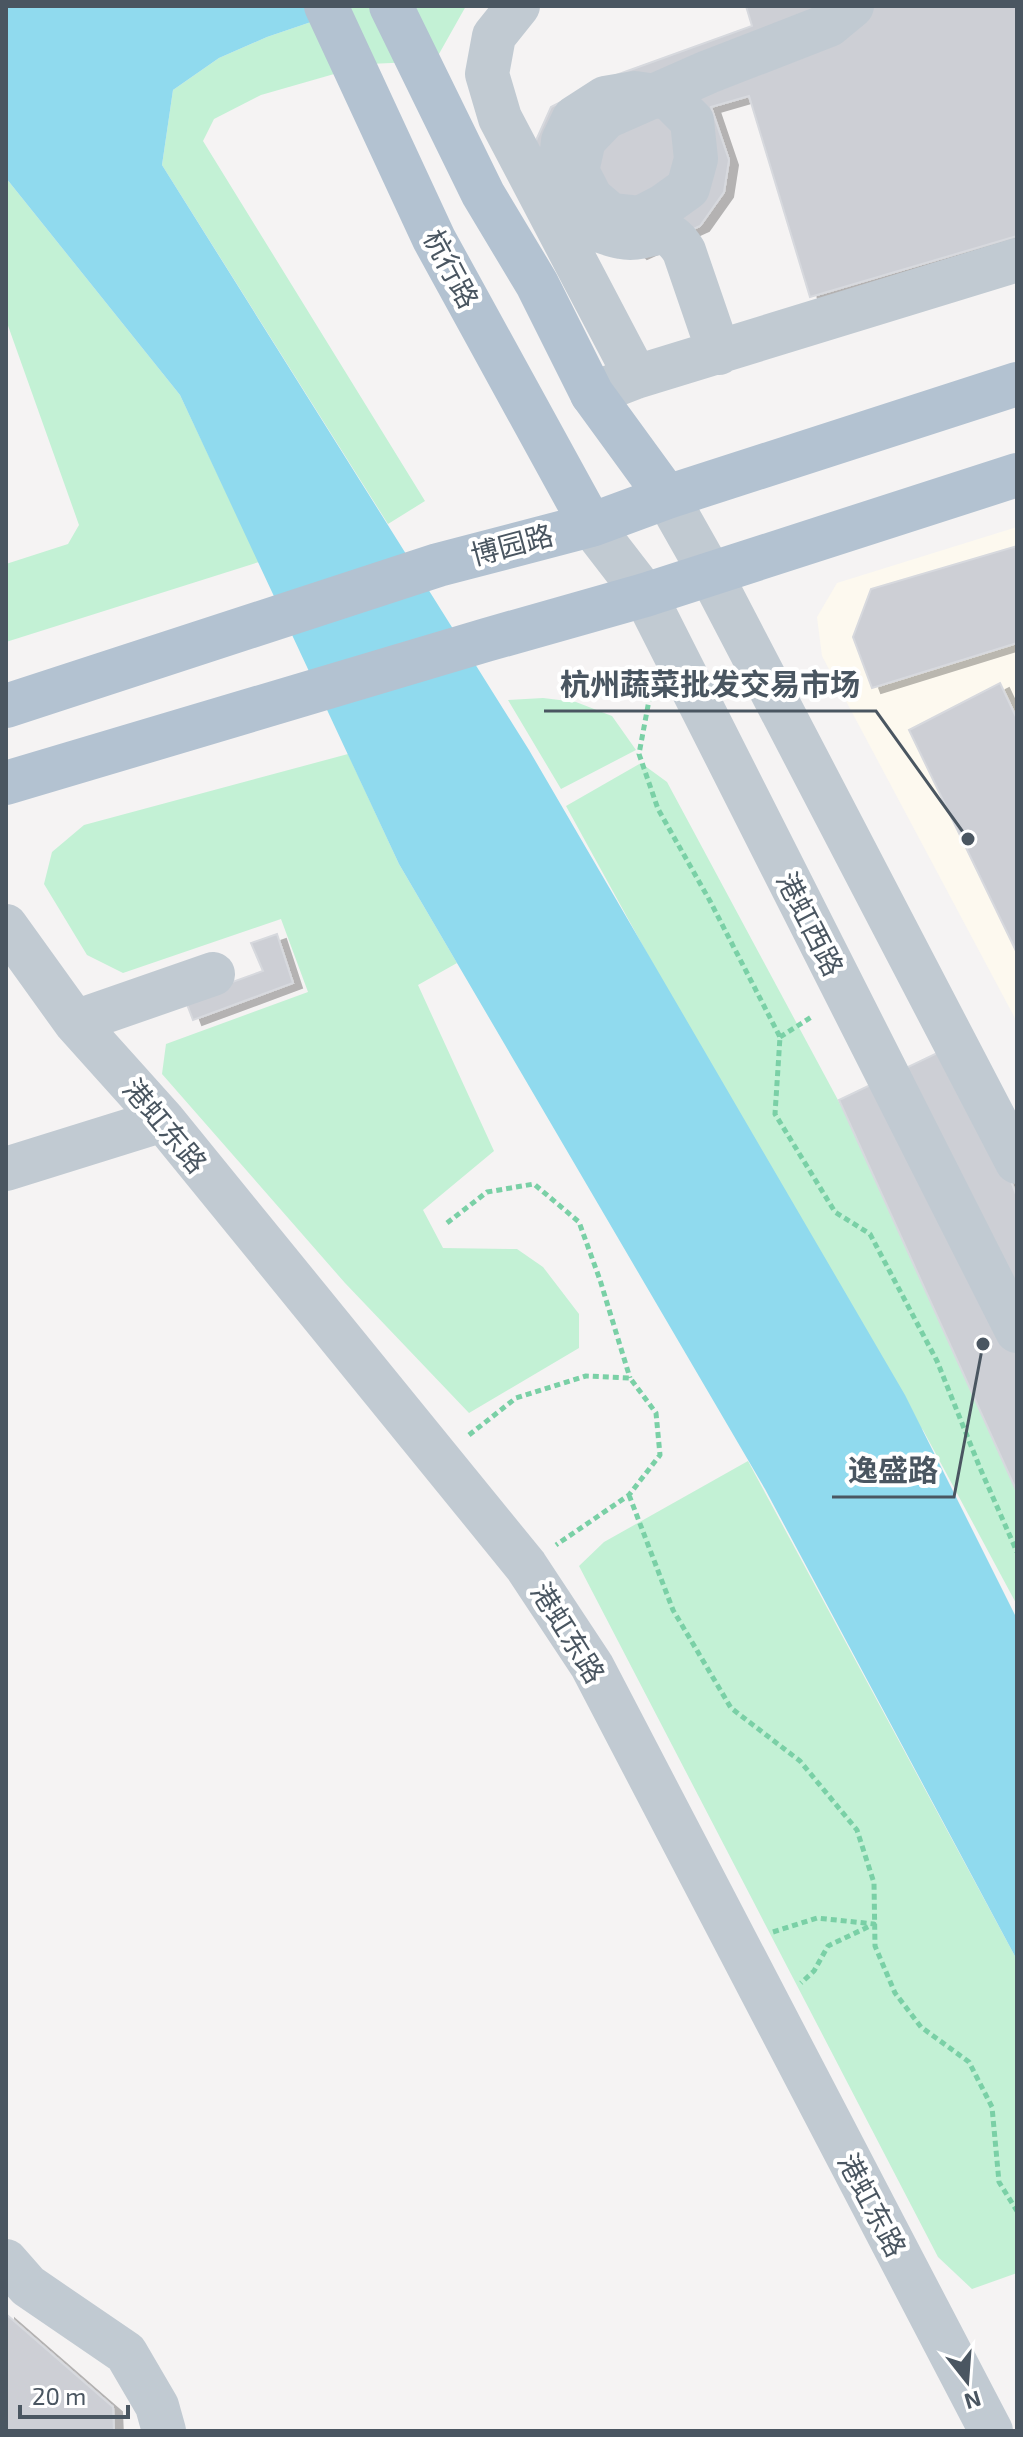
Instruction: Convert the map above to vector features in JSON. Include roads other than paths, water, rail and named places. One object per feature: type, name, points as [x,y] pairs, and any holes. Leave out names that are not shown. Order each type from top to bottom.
[{"type":"main road","points":[[392,9],[483,194],[537,284],[592,394],[667,497]]},
{"type":"main road","name":"杭行路","points":[[331,17],[434,239],[591,525]]},
{"type":"main road","name":"博园路","points":[[6,706],[438,565],[591,525],[667,497],[1017,384]]},
{"type":"main road","points":[[6,783],[645,595],[1017,475]]},
{"type":"street","points":[[518,6],[494,36],[487,74],[500,118],[636,377]]},
{"type":"street","points":[[719,353],[684,251],[675,237],[668,233],[623,238],[583,224],[560,170],[563,141],[574,118],[605,98],[635,93],[669,98],[692,121],[696,159],[688,188],[640,218],[611,215],[591,198],[577,171],[584,140],[606,117],[626,108],[687,81],[829,25],[852,6]]},
{"type":"street","points":[[592,394],[636,377],[1017,260]]},
{"type":"street","points":[[667,497],[710,573],[1017,1162]]},
{"type":"street","name":"港虹西路","points":[[591,525],[645,595],[1017,1331]]},
{"type":"street","name":"港虹东路","points":[[6,926],[75,1022],[163,1120],[526,1566],[592,1666],[991,2431]]},
{"type":"street","points":[[75,1022],[213,974]]},
{"type":"street","points":[[6,1169],[163,1120]]},
{"type":"street","points":[[6,2261],[28,2286],[126,2353],[157,2406],[164,2431]]},
{"type":"water","points":[[6,6],[358,6],[267,37],[219,58],[173,90],[162,165],[529,750],[905,1395],[1017,1619],[1017,1960],[765,1489],[399,864],[180,395],[6,178]]},
{"type":"place","name":"杭州蔬菜批发交易市场","points":[[968,839]]},
{"type":"place","name":"逸盛路","points":[[983,1344]]}]
